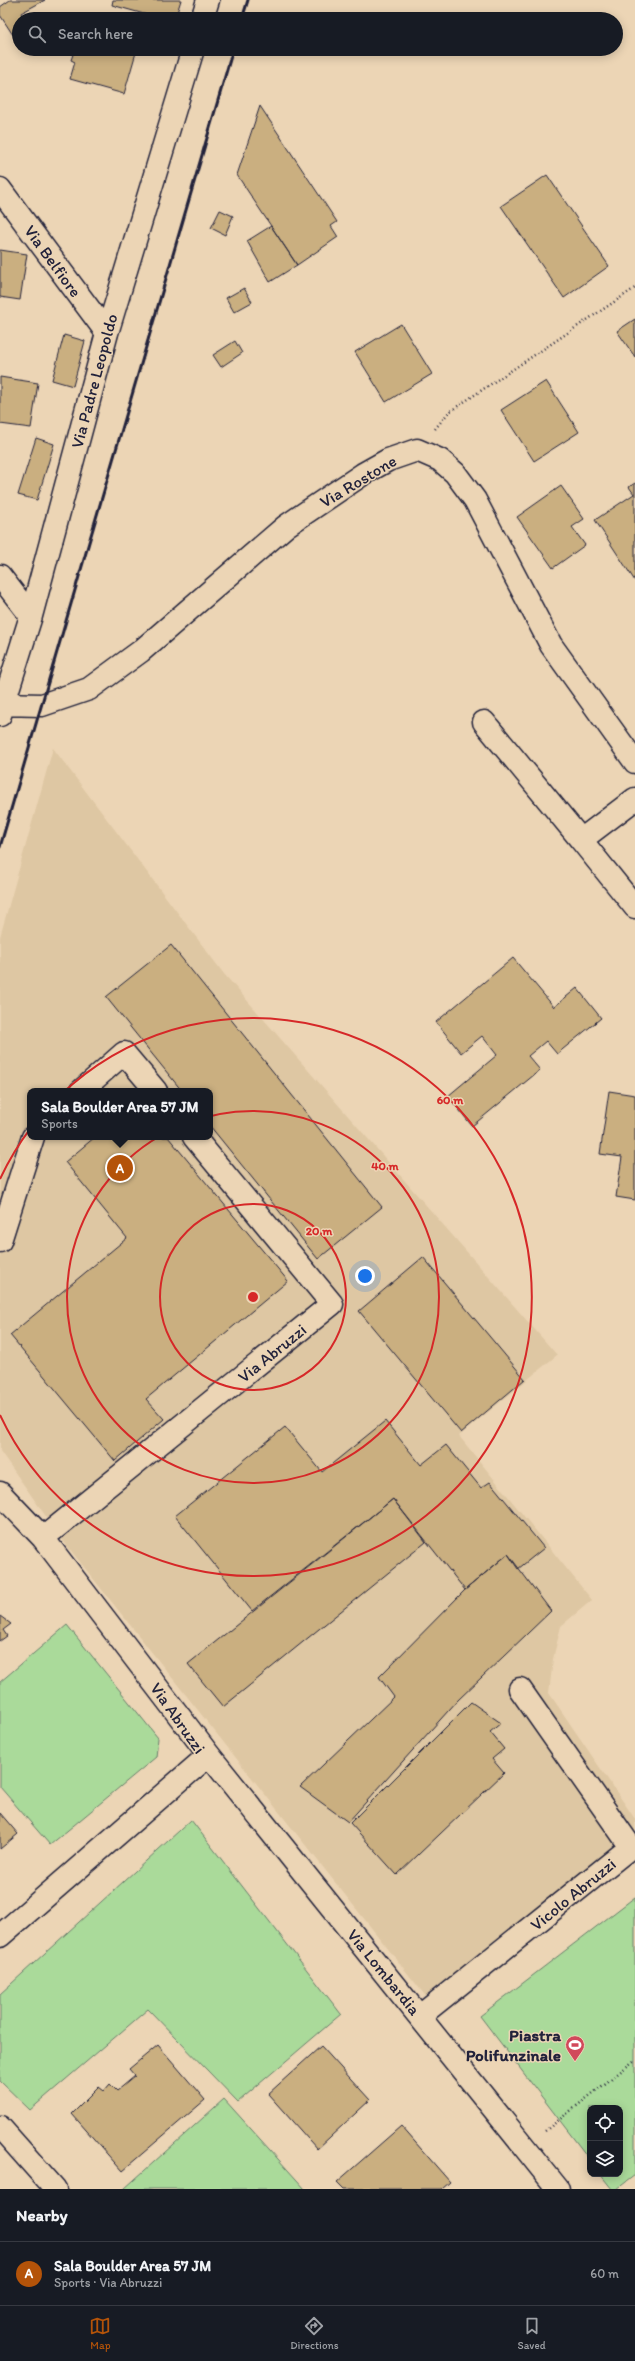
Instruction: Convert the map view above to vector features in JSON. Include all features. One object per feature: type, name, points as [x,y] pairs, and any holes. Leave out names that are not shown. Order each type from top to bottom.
[{"type":"street","points":[[204,12],[208,0]]},
{"type":"street","name":"Via Padre Leopoldo","points":[[1,708],[31,616],[107,333],[191,56]]},
{"type":"street","name":"Via Belfiore","points":[[0,188],[107,333]]},
{"type":"street","name":"Via Rostone","points":[[1,708],[42,705],[89,689],[141,651],[286,526],[363,474],[388,460],[417,450],[440,460],[455,473],[475,500],[550,645],[635,762]]},
{"type":"street","points":[[0,576],[31,616]]},
{"type":"street","points":[[484,722],[635,907]]},
{"type":"street","points":[[581,840],[635,799]]},
{"type":"street","points":[[84,1088],[124,1053],[153,1088]]},
{"type":"street","points":[[0,1241],[32,1140]]},
{"type":"street","name":"Via Abruzzi","points":[[43,1538],[332,1304],[196,1140]]},
{"type":"street","name":"Via Abruzzi","points":[[0,1493],[43,1538],[209,1755],[0,1936]]},
{"type":"street","name":"Vicolo Abruzzi","points":[[420,2016],[631,1848],[520,1689]]},
{"type":"street","name":"Via Lombardia","points":[[209,1755],[558,2189]]},
{"type":"street","points":[[0,2126],[55,2189]]},
{"type":"path","points":[[417,450],[449,412],[635,288]]},
{"type":"path","points":[[542,2133],[635,2060]]},
{"type":"shaded area","points":[[53,748],[224,974],[557,1355],[459,1436],[592,1600],[561,1626],[553,1659],[549,1693],[635,1819],[635,1838],[428,1999],[64,1542],[0,1451],[0,937]]},
{"type":"green space","points":[[67,1625],[158,1738],[156,1757],[50,1845],[0,1787],[0,1682]]},
{"type":"green space","points":[[191,1820],[341,2014],[238,2102],[148,2009],[30,2110],[0,2081],[0,1994]]},
{"type":"green space","name":"Piastra Polifunzinale","points":[[635,1897],[635,2175],[617,2189],[612,2189],[602,2177],[623,2177],[623,2105],[587,2105],[587,2156],[480,2016]]},
{"type":"green space","points":[[224,2099],[305,2189],[124,2189]]},
{"type":"building","points":[[10,0],[45,0],[23,12],[12,12],[12,33],[0,15],[0,7]]},
{"type":"building","points":[[113,0],[181,0],[177,12],[137,12],[112,5]]},
{"type":"building","points":[[72,56],[135,56],[124,94],[70,79],[75,62],[71,60]]},
{"type":"building","points":[[260,106],[337,222],[331,226],[338,237],[297,265],[237,175]]},
{"type":"building","points":[[547,175],[609,266],[564,298],[501,206]]},
{"type":"building","points":[[220,210],[233,216],[225,235],[211,228]]},
{"type":"building","points":[[271,226],[297,265],[270,282],[247,241]]},
{"type":"building","points":[[0,250],[27,254],[20,300],[0,297]]},
{"type":"building","points":[[244,288],[252,302],[234,312],[226,298]]},
{"type":"building","points":[[635,319],[635,357],[617,331]]},
{"type":"building","points":[[401,324],[432,374],[386,402],[355,352]]},
{"type":"building","points":[[64,335],[85,341],[73,386],[52,380]]},
{"type":"building","points":[[235,341],[242,353],[221,367],[213,355]]},
{"type":"building","points":[[0,377],[38,383],[31,428],[0,424]]},
{"type":"building","points":[[546,381],[579,432],[534,461],[501,410]]},
{"type":"building","points":[[36,438],[54,444],[37,500],[18,495]]},
{"type":"building","points":[[635,483],[635,581],[595,520],[634,494],[629,487]]},
{"type":"building","points":[[561,486],[584,519],[572,527],[585,545],[553,568],[517,517]]},
{"type":"building","points":[[171,945],[382,1207],[318,1259],[213,1130],[213,1088],[180,1088],[106,997]]},
{"type":"building","points":[[513,958],[554,1007],[577,988],[601,1018],[557,1054],[546,1041],[528,1056],[540,1070],[472,1126],[448,1096],[497,1055],[482,1036],[461,1053],[436,1022]]},
{"type":"building","points":[[609,1091],[635,1095],[635,1200],[616,1197],[622,1157],[600,1154]]},
{"type":"building","points":[[91,1140],[170,1140],[288,1281],[146,1399],[164,1419],[115,1461],[10,1335],[127,1238],[65,1162]]},
{"type":"building","points":[[423,1257],[525,1379],[461,1433],[359,1311]]},
{"type":"building","points":[[385,1421],[421,1465],[446,1445],[481,1488],[490,1482],[544,1548],[518,1569],[508,1554],[465,1590],[393,1499],[252,1611],[175,1516],[285,1427],[322,1472]]},
{"type":"building","points":[[393,1499],[426,1542],[223,1707],[188,1664]]},
{"type":"building","points":[[508,1554],[551,1611],[458,1700],[348,1822],[300,1787],[394,1697],[379,1677],[465,1590]]},
{"type":"building","points":[[0,1616],[11,1624],[3,1630],[7,1636],[0,1641]]},
{"type":"building","points":[[471,1702],[501,1723],[490,1732],[504,1749],[492,1759],[504,1773],[397,1875],[350,1823]]},
{"type":"building","points":[[0,1813],[18,1834],[0,1849]]},
{"type":"building","points":[[158,2045],[205,2100],[122,2171],[72,2114],[99,2087],[104,2091],[110,2084],[117,2091],[135,2076],[129,2069]]},
{"type":"building","points":[[321,2046],[370,2100],[317,2149],[268,2094]]},
{"type":"building","points":[[401,2126],[450,2182],[442,2189],[344,2189],[337,2182]]},
{"type":"railway","points":[[244,12],[248,0]]},
{"type":"railway","points":[[0,847],[231,56]]},
{"type":"place","name":"Sala Boulder Area 57 JM","points":[[120,1168]]},
{"type":"place","name":"Piastra Polifunzinale","points":[[575,2062]]}]
